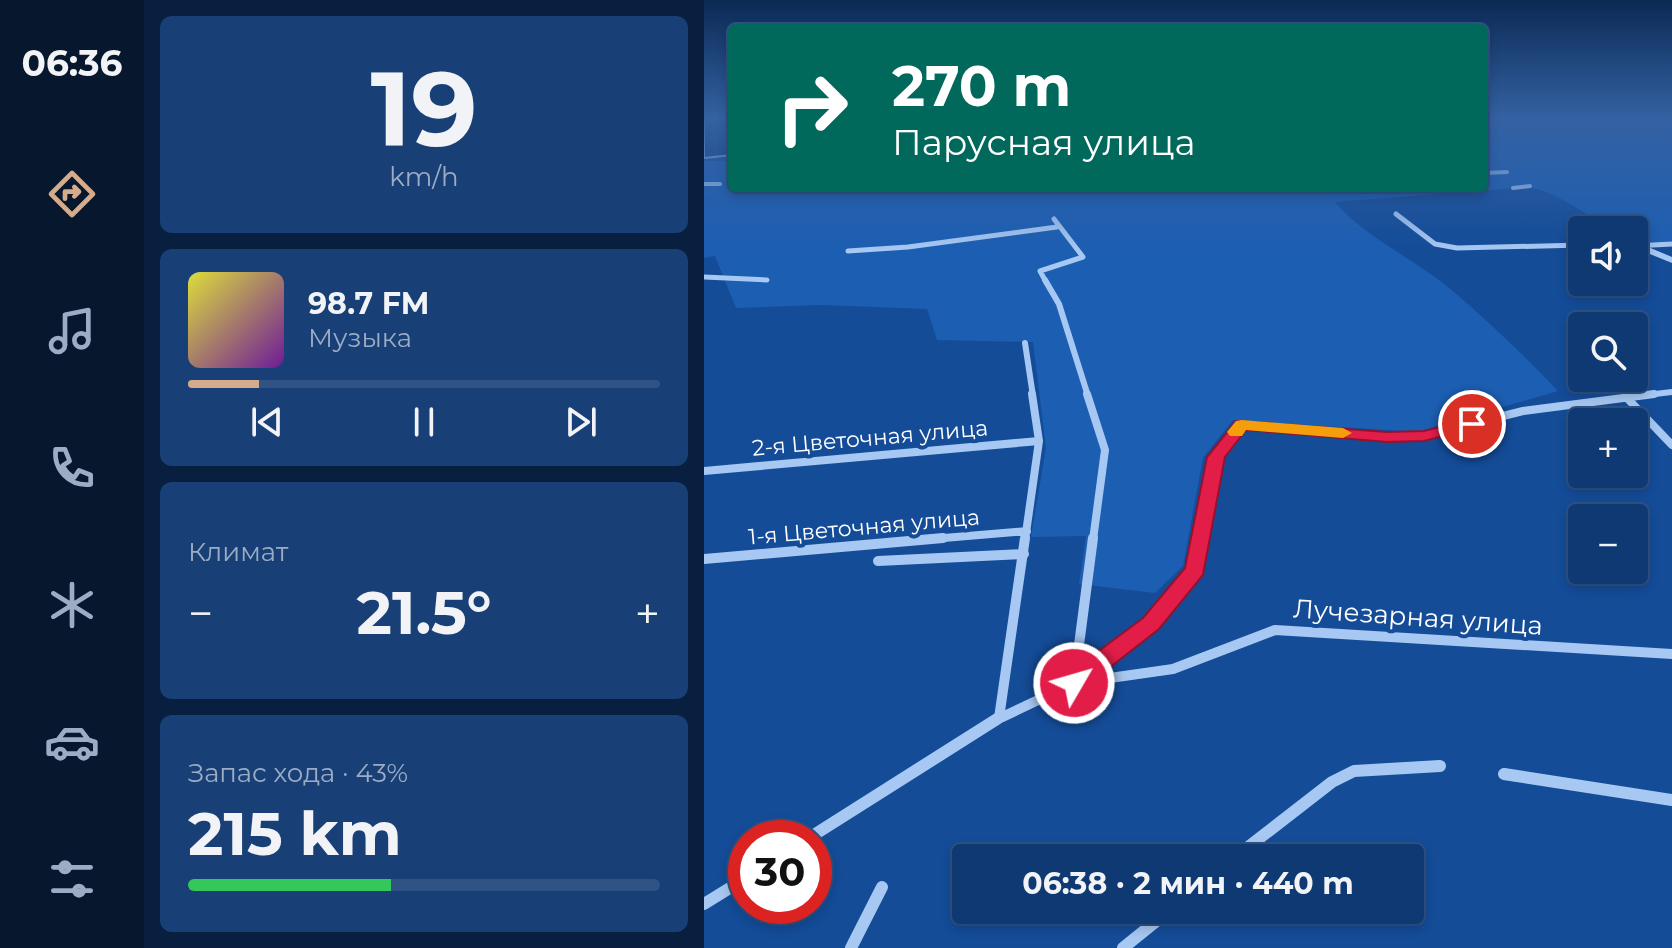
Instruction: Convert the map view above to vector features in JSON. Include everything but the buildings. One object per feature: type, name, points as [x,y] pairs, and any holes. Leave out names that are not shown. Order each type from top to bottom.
[{"type":"street","points":[[1488,173],[1507,172]]},
{"type":"street","points":[[704,184],[720,184]]},
{"type":"street","points":[[1513,188],[1530,186]]},
{"type":"street","points":[[1396,214],[1435,244],[1457,248],[1568,245]]},
{"type":"street","points":[[848,251],[908,247],[1055,223],[1083,257],[1040,271],[1059,304],[1105,450],[1074,683]]},
{"type":"street","points":[[1648,245],[1672,244]]},
{"type":"street","points":[[1648,250],[1670,258]]},
{"type":"street","points":[[704,277],[767,280]]},
{"type":"street","points":[[999,718],[1039,441],[1025,343]]},
{"type":"street","points":[[832,823],[999,718],[1074,683],[1151,623],[1195,570],[1216,457],[1242,425],[1387,437],[1424,436],[1523,411],[1558,409],[1672,392]]},
{"type":"street","points":[[1626,397],[1672,445]]},
{"type":"street","name":"2-я Цветочная улица","points":[[704,471],[1039,441]]},
{"type":"street","name":"1-я Цветочная улица","points":[[704,559],[1027,531]]},
{"type":"street","points":[[878,561],[1024,554]]},
{"type":"street","name":"Лучезарная улица","points":[[1074,683],[1124,679],[1186,665],[1275,630],[1672,654]]},
{"type":"street","points":[[1252,844],[1332,782],[1354,771],[1440,766]]},
{"type":"street","points":[[1504,774],[1672,800]]},
{"type":"street","points":[[851,948],[882,887]]},
{"type":"street","points":[[704,904],[728,889]]},
{"type":"street","points":[[1123,948],[1153,924]]},
{"type":"shaded area","points":[[704,162],[728,162],[728,192],[1462,192],[1335,202],[1362,227],[1454,292],[1558,391],[1417,432],[1233,420],[1203,458],[1183,566],[1155,593],[1079,584],[1086,536],[1031,537],[1046,448],[1033,342],[937,340],[927,309],[821,305],[736,308],[715,256],[704,258]]},
{"type":"shaded area","points":[[1488,162],[1672,162],[1672,243],[1648,244],[1648,216],[1591,216],[1540,190],[1526,187],[1488,190]]},
{"type":"slow traffic","points":[[1236,432],[1242,425],[1343,433]]},
{"type":"route","points":[[1074,683],[1151,623],[1195,570],[1216,457],[1242,425],[1387,437],[1424,436],[1472,424]]}]
